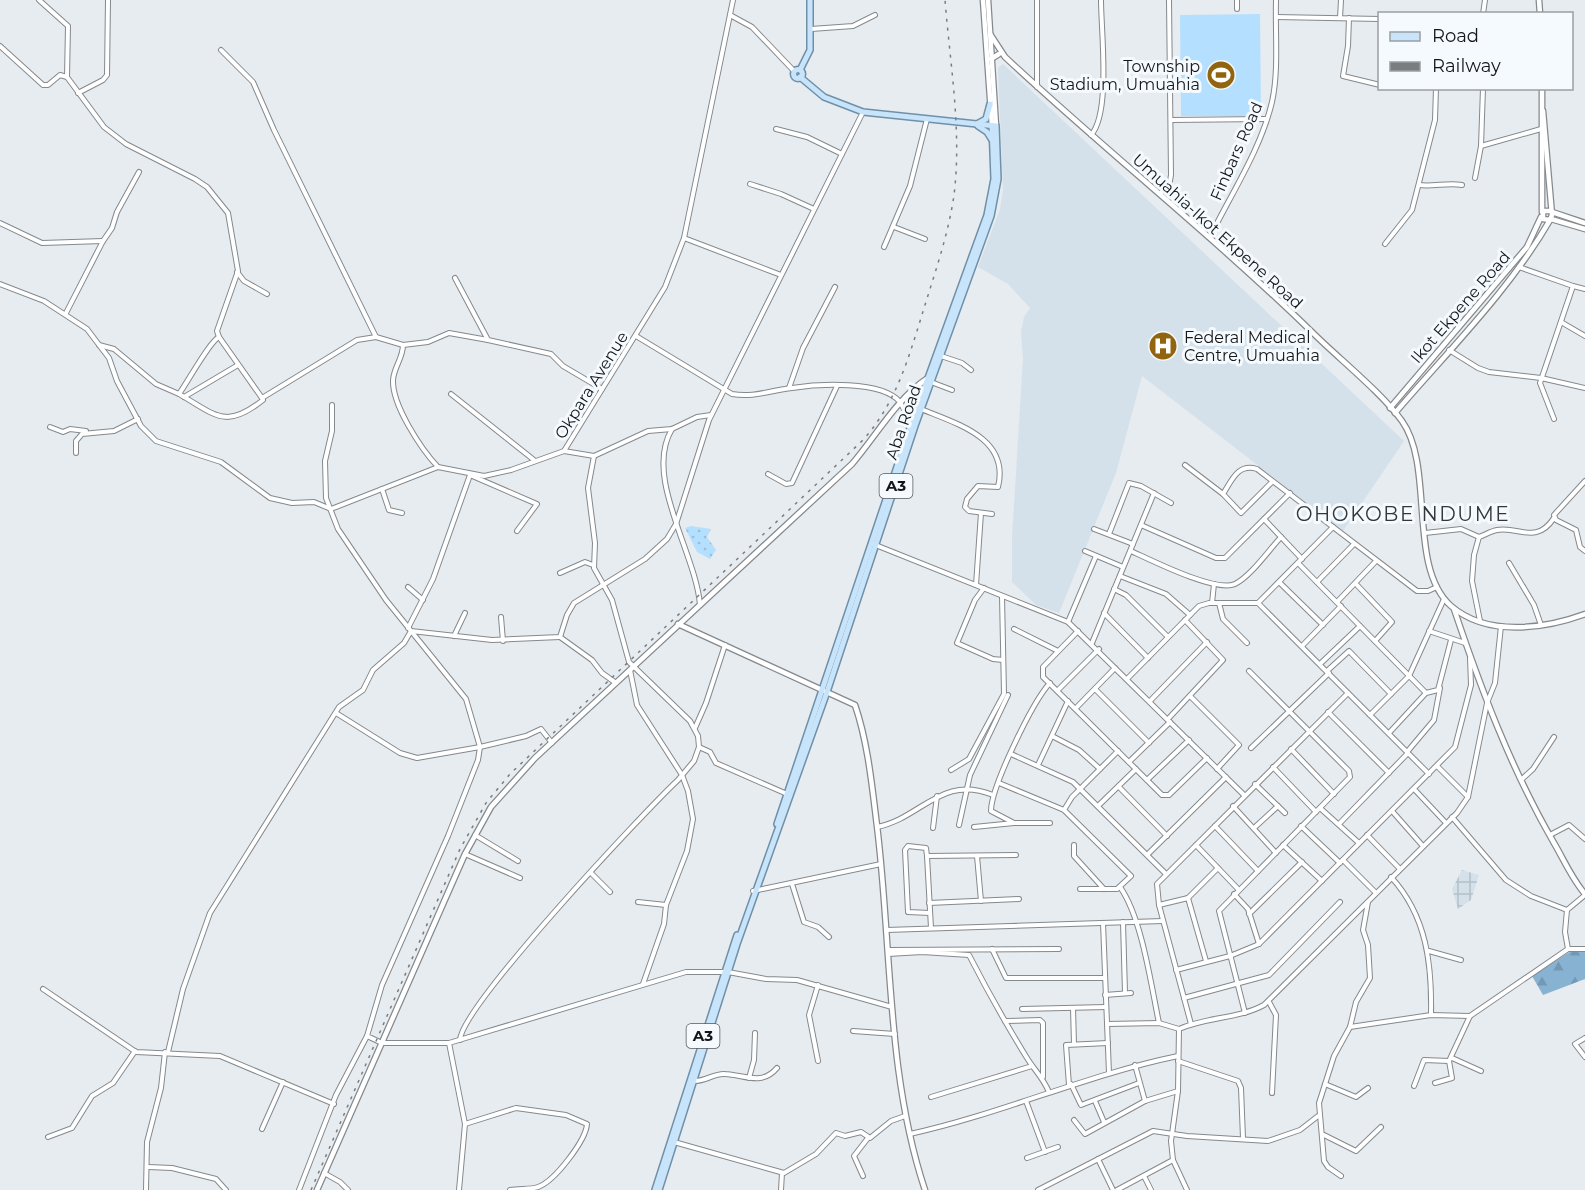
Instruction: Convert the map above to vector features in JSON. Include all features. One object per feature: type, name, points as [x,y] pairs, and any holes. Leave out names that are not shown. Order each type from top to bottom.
[{"type":"main road","points":[[810,0],[810,50],[797,70],[800,77],[824,97],[863,111],[994,126]]},
{"type":"main road","points":[[974,124],[986,119],[990,104]]},
{"type":"main road","points":[[974,124],[987,132],[993,144]]},
{"type":"main road","name":"Aba Road","points":[[772,842],[930,379],[974,258],[993,192],[994,126]]},
{"type":"main road","name":"Aba Road","points":[[875,545],[912,421],[941,356],[997,192],[994,126]]},
{"type":"main road","name":"Aba Road","points":[[772,842],[825,691]]},
{"type":"main road","name":"A3","points":[[657,1190],[726,972],[772,842]]},
{"type":"main road","name":"A3","points":[[657,1190],[674,1143],[726,972]]},
{"type":"street","points":[[39,0],[68,27],[67,77],[115,136],[207,187],[228,213],[238,259],[237,272],[219,325],[219,337],[263,399]]},
{"type":"street","points":[[78,93],[103,80],[106,75],[108,0]]},
{"type":"street","name":"Okpara Avenue","points":[[438,466],[470,475],[484,476],[511,470],[564,451],[665,287],[684,238],[733,0]]},
{"type":"street","name":"Aba Road","points":[[986,0],[990,34],[994,126]]},
{"type":"street","name":"Aba Road","points":[[986,0],[990,104],[994,126]]},
{"type":"street","points":[[1037,0],[1037,87]]},
{"type":"street","points":[[1091,135],[1099,122],[1102,102],[1101,0]]},
{"type":"street","points":[[1160,194],[1170,181],[1172,120],[1169,0]]},
{"type":"street","points":[[1237,0],[1238,9]]},
{"type":"street","name":"Finbars Road","points":[[1210,237],[1265,119],[1275,85],[1276,0]]},
{"type":"street","points":[[1340,18],[1341,0]]},
{"type":"street","points":[[730,15],[752,27],[797,70]]},
{"type":"street","points":[[811,29],[853,26],[875,15]]},
{"type":"street","points":[[1276,17],[1378,19]]},
{"type":"street","points":[[1349,18],[1343,76],[1378,85]]},
{"type":"street","points":[[990,34],[1005,57]]},
{"type":"street","points":[[0,46],[43,85],[48,85],[60,75],[67,77]]},
{"type":"street","points":[[989,49],[998,47]]},
{"type":"street","points":[[989,49],[1005,57]]},
{"type":"street","points":[[221,50],[253,82],[376,337]]},
{"type":"street","points":[[991,59],[999,54]]},
{"type":"street","name":"Umuahia-Ikot Ekpene Road","points":[[1005,57],[1091,135],[1210,237],[1395,413],[1407,429],[1414,451],[1430,567],[1437,587],[1453,608],[1464,615],[1501,626],[1541,626],[1585,614]]},
{"type":"street","points":[[1385,244],[1412,210],[1435,120],[1436,90]]},
{"type":"street","points":[[1475,178],[1481,146],[1483,90]]},
{"type":"street","points":[[1395,413],[1519,267],[1550,220],[1542,90]]},
{"type":"street","points":[[560,637],[567,615],[574,603],[605,586],[652,552],[667,539],[676,524],[711,415],[863,111]]},
{"type":"street","name":"Ikot Ekpene Road","points":[[1390,408],[1527,247],[1541,215],[1543,111]]},
{"type":"street","points":[[884,248],[910,186],[927,119]]},
{"type":"street","points":[[1172,120],[1265,119]]},
{"type":"street","points":[[776,129],[807,137],[842,154]]},
{"type":"street","points":[[1481,146],[1541,129]]},
{"type":"street","points":[[66,313],[139,172]]},
{"type":"street","points":[[1419,185],[1433,187],[1455,183],[1462,186]]},
{"type":"street","points":[[750,184],[781,194],[814,209]]},
{"type":"street","points":[[1541,215],[1551,212],[1585,223]]},
{"type":"street","points":[[1541,215],[1550,220],[1585,229]]},
{"type":"street","points":[[0,223],[42,243],[103,241]]},
{"type":"street","points":[[894,227],[925,239]]},
{"type":"street","points":[[684,238],[781,275]]},
{"type":"street","points":[[1519,267],[1585,289]]},
{"type":"street","points":[[237,272],[244,281],[267,294]]},
{"type":"street","points":[[455,278],[488,340]]},
{"type":"street","points":[[0,284],[44,301],[66,313],[87,329],[109,358],[117,381],[147,435],[156,441],[221,462],[270,498],[291,503],[314,502],[331,509],[438,466],[411,429],[394,389],[394,373],[403,354],[403,345]]},
{"type":"street","points":[[1554,418],[1540,383],[1573,286]]},
{"type":"street","points":[[789,388],[803,348],[835,287]]},
{"type":"street","points":[[1561,322],[1585,336]]},
{"type":"street","points":[[99,345],[114,349],[156,384],[224,418],[235,418],[318,362],[357,340],[376,337],[403,345],[428,342],[449,333],[551,354],[563,366],[602,389]]},
{"type":"street","points":[[636,336],[723,391],[749,396],[789,388],[837,386],[879,390],[899,402],[912,421]]},
{"type":"street","points":[[181,396],[204,359],[210,343],[219,337]]},
{"type":"street","points":[[1449,350],[1478,368],[1585,388]]},
{"type":"street","points":[[941,356],[962,363],[971,370]]},
{"type":"street","points":[[181,396],[238,365]]},
{"type":"street","points":[[317,1190],[474,834],[491,807],[552,743],[852,464],[877,435],[899,402],[930,379],[952,390]]},
{"type":"street","points":[[768,474],[786,484],[792,483],[837,386]]},
{"type":"street","points":[[451,394],[534,460]]},
{"type":"street","points":[[299,1190],[336,1095],[367,1035],[382,985],[448,836],[478,760],[480,747],[466,699],[410,630],[346,544],[326,498],[325,472],[332,431],[332,405]]},
{"type":"street","points":[[921,409],[957,424],[988,441],[992,446],[1000,468],[998,487],[978,486],[965,504],[966,509],[992,514]]},
{"type":"street","points":[[564,451],[594,456],[648,430],[672,429],[697,417],[711,415]]},
{"type":"street","points":[[50,428],[63,432],[70,429],[90,432],[114,431],[138,419]]},
{"type":"street","points":[[672,429],[664,444],[664,462],[676,524],[697,579],[700,605]]},
{"type":"street","points":[[76,453],[75,441],[90,432]]},
{"type":"street","points":[[594,456],[588,488],[595,543],[594,565],[619,620],[638,705],[682,775],[688,791],[693,819],[691,834],[666,905],[664,924],[643,984]]},
{"type":"street","points":[[1185,465],[1223,494],[1241,513],[1272,482]]},
{"type":"street","points":[[1223,494],[1239,470],[1247,467],[1257,469],[1417,591],[1428,591],[1437,587]]},
{"type":"street","points":[[146,1190],[147,1143],[161,1088],[167,1052],[183,989],[210,914],[339,707],[363,690],[373,670],[404,643],[423,600],[470,475],[537,504],[517,531]]},
{"type":"street","points":[[1425,533],[1461,529],[1479,537],[1500,529],[1519,533],[1536,532],[1544,529],[1554,518],[1556,512],[1585,481]]},
{"type":"street","points":[[1109,534],[1129,483],[1133,482],[1171,503]]},
{"type":"street","points":[[382,489],[389,510],[402,513]]},
{"type":"street","points":[[1092,643],[1154,493]]},
{"type":"street","points":[[1141,525],[1221,558],[1228,556],[1290,493]]},
{"type":"street","points":[[976,585],[981,513]]},
{"type":"street","points":[[1554,518],[1576,530],[1580,547],[1585,552]]},
{"type":"street","points":[[1263,519],[1302,559]]},
{"type":"street","points":[[1258,603],[1333,527]]},
{"type":"street","points":[[1094,529],[1133,544]]},
{"type":"street","points":[[1131,551],[1214,584],[1236,583],[1281,537]]},
{"type":"street","points":[[1479,537],[1474,555],[1472,581],[1480,621]]},
{"type":"street","points":[[1317,582],[1354,544]]},
{"type":"street","points":[[875,545],[1068,622],[1092,643],[1244,795]]},
{"type":"street","points":[[1084,551],[1123,567]]},
{"type":"street","points":[[1068,622],[1096,556]]},
{"type":"street","points":[[1302,646],[1323,625],[1376,561]]},
{"type":"street","points":[[560,573],[585,562],[594,565]]},
{"type":"street","points":[[1298,563],[1426,693]]},
{"type":"street","points":[[1509,563],[1534,605],[1541,626]]},
{"type":"street","points":[[1120,576],[1166,594],[1190,615]]},
{"type":"street","points":[[1279,582],[1323,625]]},
{"type":"street","points":[[1212,603],[1214,584]]},
{"type":"street","points":[[1356,584],[1392,622],[1375,640]]},
{"type":"street","points":[[408,587],[423,600]]},
{"type":"street","points":[[984,588],[975,600],[957,643],[993,659],[1004,660]]},
{"type":"street","points":[[1114,589],[1126,595],[1168,637]]},
{"type":"street","points":[[951,770],[969,759],[1004,693],[1002,596]]},
{"type":"street","points":[[1370,715],[1409,676],[1444,599]]},
{"type":"street","points":[[1128,679],[1199,606],[1212,603],[1258,603],[1429,774]]},
{"type":"street","points":[[1219,603],[1223,619],[1247,643]]},
{"type":"street","points":[[1453,608],[1486,703],[1521,780],[1550,836],[1585,894],[1567,910],[1565,939],[1568,949]]},
{"type":"street","points":[[454,636],[465,613]]},
{"type":"street","points":[[1104,613],[1148,658]]},
{"type":"street","points":[[1459,624],[1464,615]]},
{"type":"street","points":[[501,617],[503,641]]},
{"type":"street","points":[[1129,762],[1223,660],[1185,620]]},
{"type":"street","points":[[678,624],[855,705],[868,762],[876,817],[895,1034],[905,1116],[925,1190]]},
{"type":"street","points":[[1320,664],[1360,626]]},
{"type":"street","points":[[1107,1024],[1159,1023],[1179,1029],[1191,1024],[1245,1013],[1269,1002],[1399,868],[1452,818],[1468,797],[1486,703],[1497,668],[1501,626]]},
{"type":"street","points":[[1014,629],[1058,651]]},
{"type":"street","points":[[410,630],[503,641],[560,637],[592,660],[602,673],[616,683]]},
{"type":"street","points":[[1078,631],[1042,670],[1043,677],[1147,780],[1166,796],[1207,758]]},
{"type":"street","points":[[1429,632],[1466,643]]},
{"type":"street","points":[[1339,824],[1408,753],[1434,720],[1451,640]]},
{"type":"street","points":[[1149,701],[1207,642]]},
{"type":"street","points":[[694,728],[706,704],[725,645]]},
{"type":"street","points":[[1058,690],[1099,650]]},
{"type":"street","points":[[1251,748],[1290,712],[1349,651],[1391,694]]},
{"type":"street","points":[[1176,970],[1230,956],[1259,944],[1437,766],[1457,743],[1471,685],[1470,658]]},
{"type":"street","points":[[460,1040],[462,1028],[485,994],[591,873],[694,761],[699,747],[694,728],[631,668]]},
{"type":"street","points":[[1076,708],[1115,668]]},
{"type":"street","points":[[1245,1013],[1219,911],[1233,894],[1350,777],[1349,771],[1249,671]]},
{"type":"street","points":[[1014,823],[992,813],[993,795],[1037,699],[1050,683]]},
{"type":"street","points":[[1389,733],[1426,693],[1438,690],[1441,685]]},
{"type":"street","points":[[1095,690],[1149,742]]},
{"type":"street","points":[[1191,1024],[1163,921],[1156,886],[1233,806],[1348,693]]},
{"type":"street","points":[[959,825],[975,764],[1008,696]]},
{"type":"street","points":[[1190,696],[1239,745],[1217,769]]},
{"type":"street","points":[[1038,765],[1068,701]]},
{"type":"street","points":[[1328,712],[1389,773]]},
{"type":"street","points":[[336,713],[410,757],[480,747],[526,736],[541,729],[552,743]]},
{"type":"street","points":[[1052,736],[1079,750],[1100,769]]},
{"type":"street","points":[[1521,780],[1533,769],[1554,737]]},
{"type":"street","points":[[1147,780],[1189,740]]},
{"type":"street","points":[[699,747],[710,752],[718,765],[787,795]]},
{"type":"street","points":[[1292,749],[1334,794]]},
{"type":"street","points":[[1064,810],[1081,788],[1118,751]]},
{"type":"street","points":[[1011,754],[1038,765],[1081,788],[1166,874]]},
{"type":"street","points":[[1437,766],[1468,797]]},
{"type":"street","points":[[1273,767],[1318,810],[1339,824],[1359,843]]},
{"type":"street","points":[[1098,806],[1136,769]]},
{"type":"street","points":[[1148,854],[1226,777]]},
{"type":"street","points":[[999,783],[1064,810],[1131,876],[1120,887],[1080,889]]},
{"type":"street","points":[[1255,784],[1285,813]]},
{"type":"street","points":[[1119,787],[1167,836]]},
{"type":"street","points":[[877,826],[893,822],[937,796],[968,788],[993,795]]},
{"type":"street","points":[[1414,789],[1446,823]]},
{"type":"street","points":[[933,828],[937,796]]},
{"type":"street","points":[[1233,806],[1276,853]]},
{"type":"street","points":[[1254,828],[1278,807]]},
{"type":"street","points":[[1392,811],[1422,845]]},
{"type":"street","points":[[1452,818],[1506,880],[1531,896],[1567,910]]},
{"type":"street","points":[[974,827],[1014,823],[1050,823]]},
{"type":"street","points":[[1550,836],[1569,825],[1585,839]]},
{"type":"street","points":[[1215,826],[1258,871]]},
{"type":"street","points":[[1301,826],[1376,893]]},
{"type":"street","points":[[474,834],[518,861]]},
{"type":"street","points":[[1367,836],[1399,868]]},
{"type":"street","points":[[1074,845],[1074,856],[1104,889]]},
{"type":"street","points":[[1196,845],[1238,889]]},
{"type":"street","points":[[1283,845],[1322,881]]},
{"type":"street","points":[[930,913],[908,912],[905,848],[923,846],[927,856],[931,928]]},
{"type":"street","points":[[465,854],[520,878]]},
{"type":"street","points":[[927,856],[1016,855]]},
{"type":"street","points":[[977,856],[981,901]]},
{"type":"street","points":[[1249,914],[1302,862]]},
{"type":"street","points":[[756,887],[792,884],[881,864]]},
{"type":"street","points":[[1159,905],[1188,898],[1218,868]]},
{"type":"street","points":[[591,873],[610,892]]},
{"type":"street","points":[[1391,877],[1399,886],[1429,951],[1432,972],[1431,1015]]},
{"type":"street","points":[[792,884],[804,922],[818,927],[829,937]]},
{"type":"street","points":[[1120,887],[1128,898],[1135,922],[1159,1023]]},
{"type":"street","points":[[1233,894],[1248,909],[1259,944]]},
{"type":"street","points":[[1188,898],[1206,961]]},
{"type":"street","points":[[929,903],[1019,899]]},
{"type":"street","points":[[1341,1176],[1325,1164],[1318,1103],[1334,1056],[1350,1027],[1356,1002],[1370,978],[1368,945],[1364,930],[1368,901]]},
{"type":"street","points":[[638,902],[666,905]]},
{"type":"street","points":[[1184,998],[1269,975],[1340,902]]},
{"type":"street","points":[[886,930],[1163,921]]},
{"type":"street","points":[[1123,922],[1125,993]]},
{"type":"street","points":[[1103,923],[1109,1073]]},
{"type":"street","points":[[992,949],[1006,978],[1104,978]]},
{"type":"street","points":[[1435,1083],[1452,1078],[1451,1059],[1470,1016],[1568,949],[1585,949]]},
{"type":"street","points":[[888,952],[1059,950]]},
{"type":"street","points":[[1429,951],[1461,960]]},
{"type":"street","points":[[888,952],[969,955],[1032,1066],[1043,1077]]},
{"type":"street","points":[[367,1035],[382,1043],[449,1043],[686,972],[726,972],[818,985],[893,1008]]},
{"type":"street","points":[[818,985],[809,1015],[818,1061]]},
{"type":"street","points":[[43,989],[135,1051],[214,1054],[334,1104]]},
{"type":"street","points":[[1105,995],[1131,993]]},
{"type":"street","points":[[1269,1002],[1276,1015],[1272,1093]]},
{"type":"street","points":[[1022,1009],[1106,1007]]},
{"type":"street","points":[[1073,1008],[1074,1044]]},
{"type":"street","points":[[1040,1009],[1040,1020],[1044,1025],[1043,1077],[1049,1092]]},
{"type":"street","points":[[1350,1027],[1431,1015],[1470,1016]]},
{"type":"street","points":[[1005,1021],[1040,1020]]},
{"type":"street","points":[[1179,1029],[1178,1090],[1172,1134],[1173,1160],[1187,1190]]},
{"type":"street","points":[[853,1031],[895,1034]]},
{"type":"street","points":[[749,1078],[754,1060],[755,1033]]},
{"type":"street","points":[[1585,1038],[1575,1044],[1585,1057]]},
{"type":"street","points":[[449,1043],[465,1124],[459,1190]]},
{"type":"street","points":[[1108,1043],[1067,1044],[1064,1049],[1070,1084],[1078,1103],[1095,1101],[1139,1083]]},
{"type":"street","points":[[48,1137],[72,1128],[92,1096],[113,1083],[135,1051]]},
{"type":"street","points":[[909,1134],[953,1124],[1026,1101],[1070,1084],[1135,1065],[1178,1058],[1238,1081],[1241,1088],[1243,1138]]},
{"type":"street","points":[[1414,1086],[1424,1060],[1451,1059],[1481,1071]]},
{"type":"street","points":[[1135,1065],[1145,1101]]},
{"type":"street","points":[[931,1097],[1032,1066]]},
{"type":"street","points":[[693,1082],[704,1081],[722,1074],[766,1078],[777,1068]]},
{"type":"street","points":[[262,1129],[283,1082]]},
{"type":"street","points":[[1325,1084],[1356,1097],[1368,1088]]},
{"type":"street","points":[[1074,1120],[1083,1134],[1145,1101],[1178,1090]]},
{"type":"street","points":[[324,1098],[336,1095]]},
{"type":"street","points":[[1026,1101],[1045,1152]]},
{"type":"street","points":[[1095,1101],[1104,1122]]},
{"type":"street","points":[[465,1124],[516,1108],[566,1115],[587,1124],[584,1137],[574,1152],[548,1180],[540,1186],[510,1190]]},
{"type":"street","points":[[863,1176],[854,1156],[868,1138],[891,1121],[905,1116]]},
{"type":"street","points":[[1038,1190],[1153,1131],[1268,1141],[1300,1130],[1318,1116]]},
{"type":"street","points":[[1323,1135],[1356,1151],[1381,1127]]},
{"type":"street","points":[[674,1143],[782,1173],[816,1154],[836,1133],[845,1136],[861,1132],[868,1138]]},
{"type":"street","points":[[1027,1158],[1058,1147]]},
{"type":"street","points":[[1098,1159],[1115,1190],[1173,1160]]},
{"type":"street","points":[[148,1167],[172,1168],[216,1179],[226,1190]]},
{"type":"street","points":[[324,1173],[340,1182],[348,1190]]},
{"type":"street","points":[[782,1173],[782,1190]]},
{"type":"street","points":[[1144,1176],[1151,1190]]},
{"type":"shaded area","name":"Township Stadium, Umuahia","points":[[1260,14],[1261,116],[1181,116],[1180,15]]},
{"type":"shaded area","name":"Federal Medical Centre, Umuahia","points":[[1003,64],[1404,441],[1343,531],[1142,376],[1116,473],[1059,613],[1036,605],[1012,582],[1012,537],[1023,359],[1021,332],[1024,317],[1030,308],[1008,284],[978,267],[1000,209],[1003,190],[998,68]]},
{"type":"shaded area","points":[[691,526],[711,529],[707,537],[716,550],[710,559],[697,552],[685,528]]},
{"type":"shaded area","points":[[1462,870],[1479,875],[1471,900],[1458,909],[1452,889]]},
{"type":"green space","points":[[1571,951],[1585,951],[1585,979],[1543,995],[1532,976]]},
{"type":"railway","points":[[311,1190],[460,849],[486,803],[510,774],[863,440],[892,397],[911,351],[935,273],[954,195],[956,122],[945,0]]},
{"type":"place","name":"Township Stadium, Umuahia","points":[[1221,75]]},
{"type":"place","name":"Federal Medical Centre, Umuahia","points":[[1163,346]]},
{"type":"district","name":"OHOKOBE NDUME","points":[[1403,514]]}]
